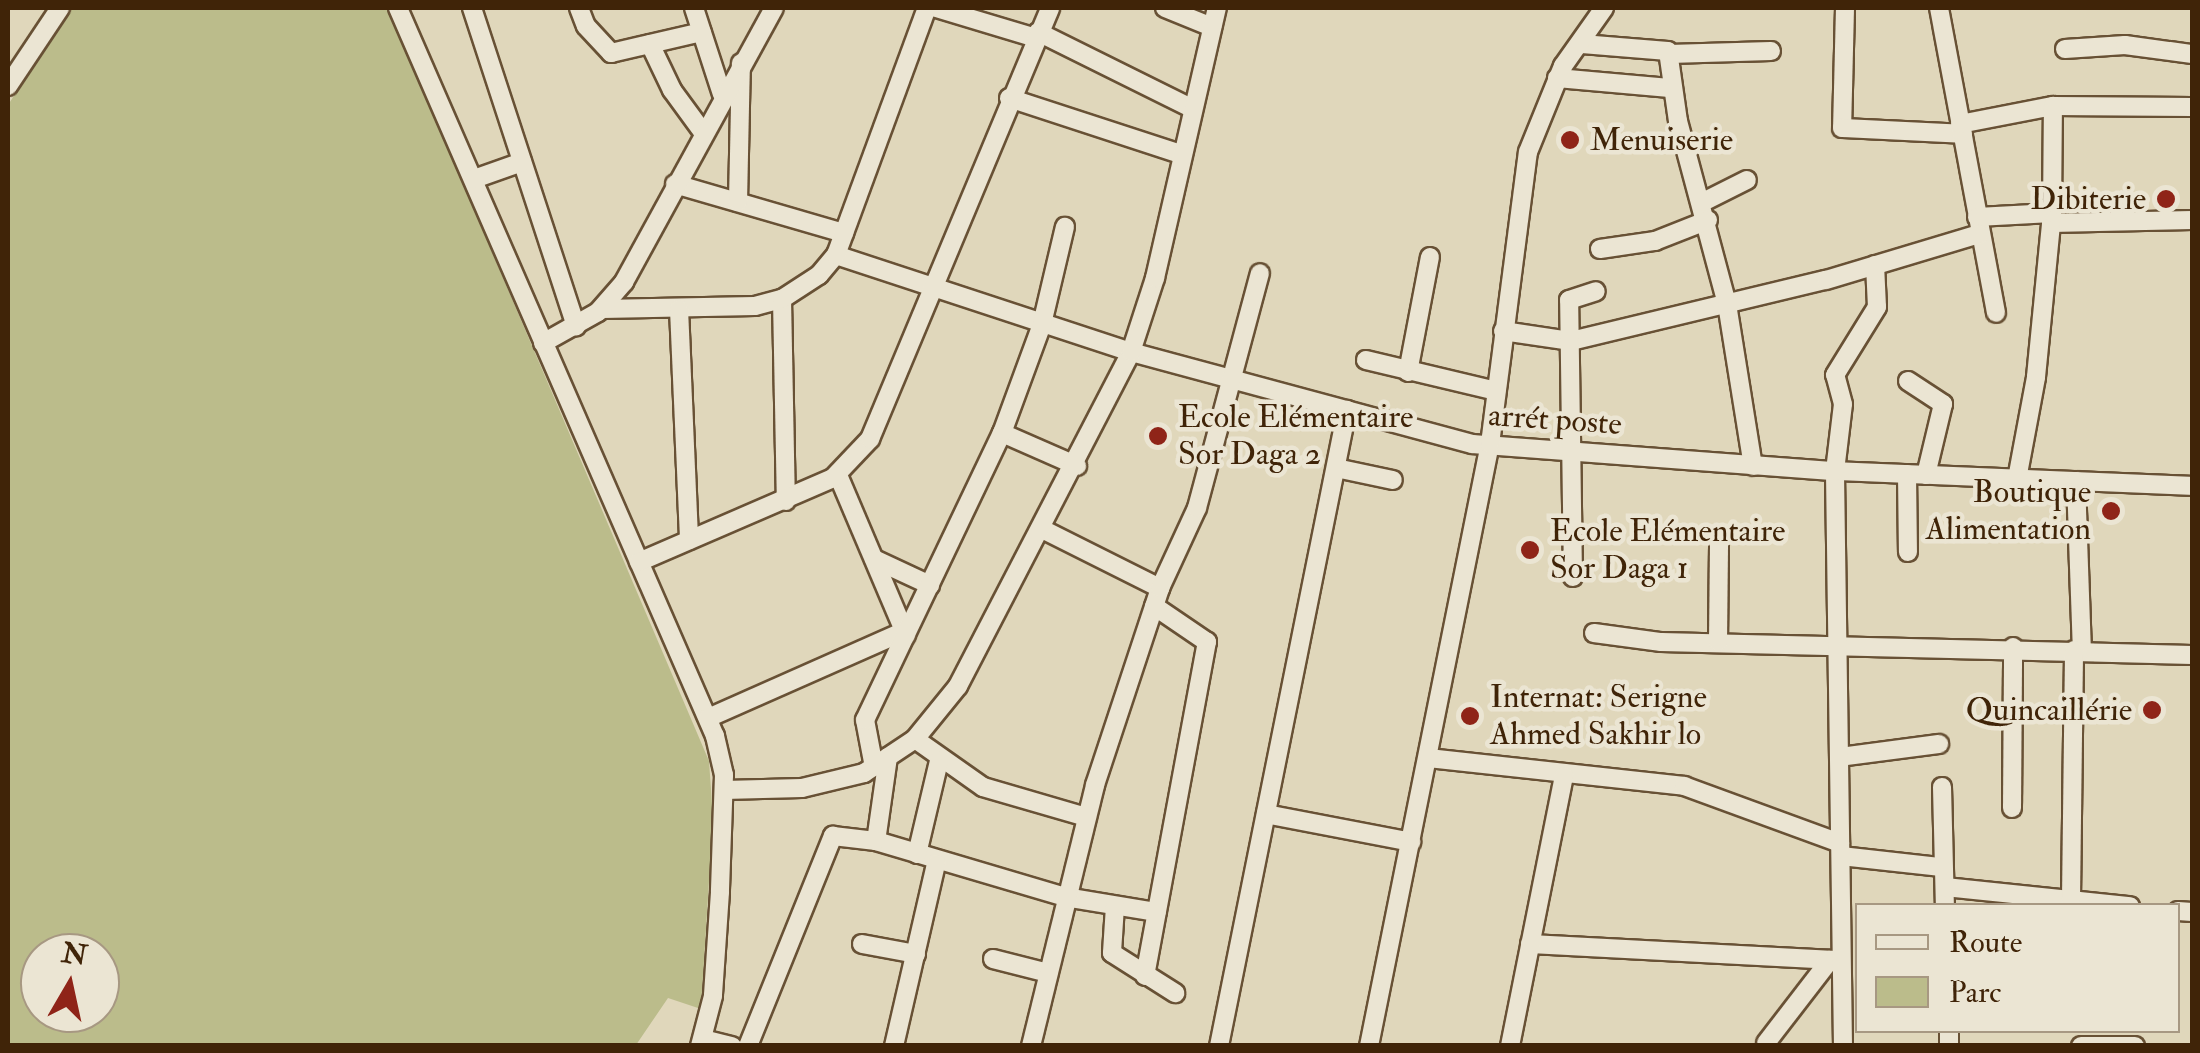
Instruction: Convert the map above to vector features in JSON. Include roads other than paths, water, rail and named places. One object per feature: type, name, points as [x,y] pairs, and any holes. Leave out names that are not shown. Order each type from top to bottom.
[{"type":"street","points":[[8,86],[60,8]]},
{"type":"street","points":[[398,8],[708,718],[724,790],[716,964],[702,1042],[732,1046]]},
{"type":"street","points":[[472,8],[576,326]]},
{"type":"street","points":[[579,8],[605,50],[702,32]]},
{"type":"street","points":[[694,8],[722,94]]},
{"type":"street","points":[[543,343],[602,309],[624,282],[722,94],[774,8]]},
{"type":"street","points":[[602,309],[679,308],[782,299],[805,288],[836,255],[926,8]]},
{"type":"street","points":[[936,8],[1037,35],[1192,108]]},
{"type":"street","points":[[639,562],[838,475],[876,426],[1050,8]]},
{"type":"street","points":[[1166,8],[1212,27]]},
{"type":"street","points":[[724,790],[829,784],[881,762],[915,739],[958,686],[1044,530],[1131,352],[1155,278],[1180,154],[1217,8]]},
{"type":"street","points":[[1369,1046],[1490,444],[1528,152],[1557,78],[1604,8]]},
{"type":"street","points":[[1845,8],[1842,128],[1962,129],[2054,106],[2192,107]]},
{"type":"street","points":[[1938,8],[1996,313]]},
{"type":"street","points":[[650,44],[672,90],[702,131]]},
{"type":"street","points":[[1582,44],[1663,46],[1668,54],[1670,88],[1706,211],[1727,304],[1754,466]]},
{"type":"street","points":[[2065,49],[2125,45],[2192,54]]},
{"type":"street","points":[[1668,54],[1771,51]]},
{"type":"street","points":[[738,202],[740,63]]},
{"type":"street","points":[[1557,78],[1670,88]]},
{"type":"street","points":[[1010,98],[1180,154]]},
{"type":"street","points":[[2017,479],[2036,377],[2051,218],[2054,106]]},
{"type":"street","points":[[474,179],[522,162]]},
{"type":"street","points":[[1600,249],[1655,241],[1706,211],[1747,180]]},
{"type":"street","points":[[675,184],[844,233]]},
{"type":"street","points":[[1503,331],[1571,340],[1875,265],[1978,226],[2051,218],[2192,220]]},
{"type":"street","points":[[876,841],[881,762],[863,727],[1002,433],[1042,324],[1066,227]]},
{"type":"street","name":"arrét poste","points":[[836,255],[933,292],[1131,352],[1490,444],[1835,471],[2192,486]]},
{"type":"street","points":[[1408,372],[1430,258]]},
{"type":"street","points":[[1843,1046],[1835,960],[1841,849],[1835,471],[1844,404],[1836,369],[1877,308],[1875,265]]},
{"type":"street","points":[[1031,1046],[1086,817],[1157,597],[1194,516],[1260,274]]},
{"type":"street","points":[[1573,577],[1570,298],[1596,291]]},
{"type":"street","points":[[782,299],[786,501]]},
{"type":"street","points":[[679,308],[688,540]]},
{"type":"street","points":[[1366,360],[1496,391]]},
{"type":"street","points":[[1908,381],[1943,404],[1916,474],[1908,552]]},
{"type":"street","points":[[1219,1046],[1313,553],[1336,468],[1346,410]]},
{"type":"street","points":[[1002,433],[1076,466]]},
{"type":"street","points":[[1336,468],[1393,480]]},
{"type":"street","points":[[838,475],[905,633]]},
{"type":"street","points":[[2071,899],[2078,650],[2076,481]]},
{"type":"street","points":[[1044,530],[1157,597],[1206,642],[1146,976]]},
{"type":"street","points":[[1718,642],[1719,544]]},
{"type":"street","points":[[874,558],[930,585]]},
{"type":"street","points":[[708,718],[905,633]]},
{"type":"street","points":[[1594,633],[1718,642],[1836,642],[2192,655]]},
{"type":"street","points":[[2012,808],[2013,647]]},
{"type":"street","points":[[915,739],[939,761],[984,787],[1086,817]]},
{"type":"street","points":[[1840,757],[1938,744]]},
{"type":"street","points":[[1428,758],[1564,776],[1684,786],[1841,849],[1942,866]]},
{"type":"street","points":[[918,854],[939,761]]},
{"type":"street","points":[[1510,1046],[1564,776]]},
{"type":"street","points":[[1942,787],[1945,896],[2105,903]]},
{"type":"street","points":[[1266,814],[1411,842]]},
{"type":"street","points":[[748,1046],[833,836],[876,841],[936,864],[1065,896],[1157,912]]},
{"type":"street","points":[[894,1046],[936,864]]},
{"type":"street","points":[[1115,906],[1109,946],[1175,994]]},
{"type":"street","points":[[862,944],[916,954]]},
{"type":"street","points":[[1530,944],[1835,960]]},
{"type":"street","points":[[993,960],[1048,973]]},
{"type":"street","points":[[1766,1043],[1835,960]]},
{"type":"street","points":[[2082,1046],[2134,1046]]},
{"type":"place","name":"Menuiserie","points":[[1570,140]]},
{"type":"place","name":"Dibiterie","points":[[2166,199]]},
{"type":"place","name":"Ecole Elémentaire Sor Daga 2","points":[[1158,436]]},
{"type":"place","name":"Boutique Alimentation","points":[[2111,511]]},
{"type":"place","name":"Ecole Elémentaire Sor Daga 1","points":[[1530,550]]},
{"type":"place","name":"Quincaillérie","points":[[2152,710]]},
{"type":"place","name":"Internat: Serigne Ahmed Sakhir lo","points":[[1470,716]]}]
